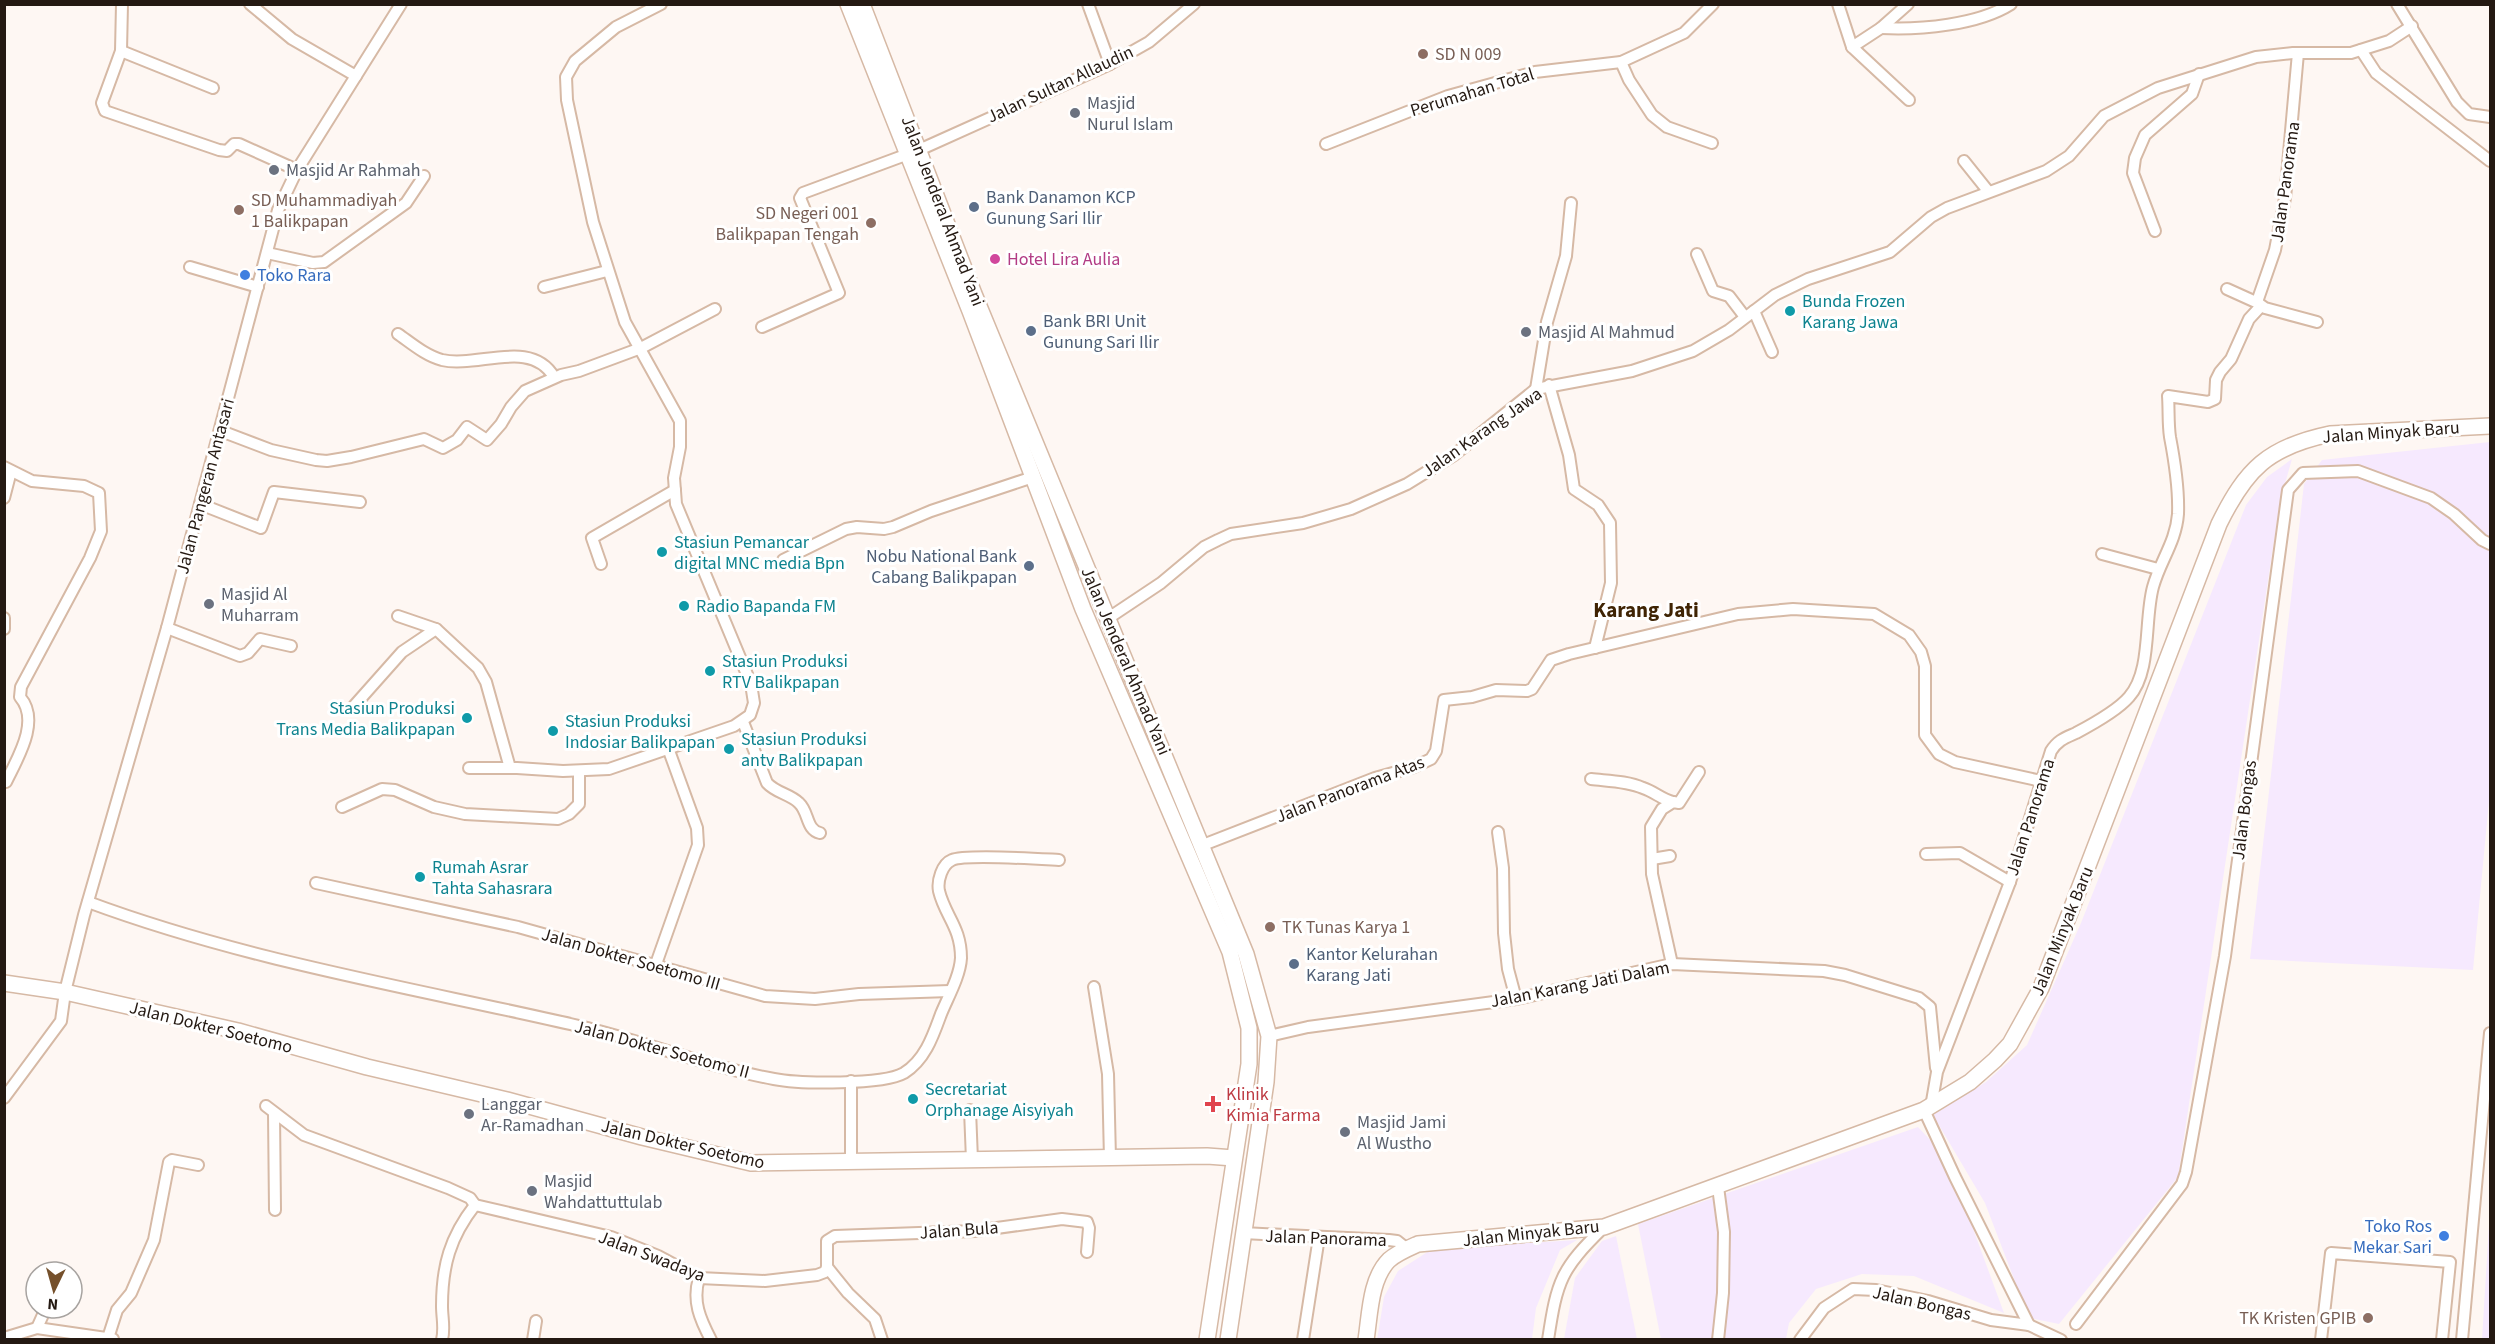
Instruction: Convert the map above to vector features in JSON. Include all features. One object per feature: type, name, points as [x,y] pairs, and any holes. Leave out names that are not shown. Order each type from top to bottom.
[{"type":"main road","name":"Jalan Jenderal Ahmad Yani","points":[[848,4],[979,305],[1246,954],[1269,1036],[1266,1082],[1228,1340]]},
{"type":"main road","name":"Jalan Jenderal Ahmad Yani","points":[[862,4],[912,152],[970,311],[1083,609],[1230,952],[1249,1028],[1249,1064],[1207,1340]]},
{"type":"main road","name":"Jalan Minyak Baru","points":[[1386,1264],[1391,1258],[1424,1242],[1604,1227],[1928,1109],[1970,1082],[2010,1044],[2032,1005],[2219,524],[2245,478],[2263,460],[2307,438],[2330,434],[2490,426]]},
{"type":"main road","name":"Jalan Dokter Soetomo","points":[[4,983],[65,992],[238,1031],[367,1067],[507,1100],[642,1137],[751,1163],[1206,1156],[1234,1158]]},
{"type":"main road","name":"Jalan Minyak Baru","points":[[1386,1264],[1432,1242]]},
{"type":"main road","points":[[1366,1340],[1375,1286],[1386,1264]]},
{"type":"street","points":[[122,4],[121,51],[102,103],[105,111],[219,150],[228,151],[234,144],[239,144],[297,170]]},
{"type":"street","points":[[250,4],[292,39],[356,76]]},
{"type":"street","name":"Jalan Pangeran Antasari","points":[[4,1098],[61,1021],[65,992],[88,902],[167,628],[278,210],[297,170],[401,4]]},
{"type":"street","points":[[469,768],[579,771],[609,769],[743,722],[750,715],[754,703],[751,684],[676,504],[675,463],[680,447],[680,421],[625,322],[607,271],[589,205],[567,100],[567,77],[575,61],[608,33],[661,4]]},
{"type":"street","points":[[1088,4],[1110,64]]},
{"type":"street","name":"Jalan Sultan Allaudin","points":[[762,327],[839,293],[801,198],[803,193],[912,152],[1110,64],[1149,42],[1194,4]]},
{"type":"street","name":"Perumahan Total","points":[[1326,144],[1448,96],[1535,72],[1621,62],[1684,33],[1713,4]]},
{"type":"street","points":[[1838,4],[1852,47],[1909,100]]},
{"type":"street","points":[[1852,47],[1881,28],[1908,4]]},
{"type":"street","points":[[1881,28],[1918,28],[1966,21],[2004,9],[2011,4]]},
{"type":"street","points":[[2397,4],[2457,102],[2469,114],[2490,117]]},
{"type":"street","name":"Jalan Karang Jawa","points":[[1107,619],[1161,584],[1204,547],[1231,534],[1304,523],[1351,509],[1407,484],[1454,455],[1536,389],[1632,371],[1665,362],[1712,342],[1775,295],[1808,279],[1890,252],[1931,217],[1988,191],[2046,171],[2069,156],[2104,116],[2115,108],[2158,88],[2256,57],[2298,53],[2336,54],[2361,50],[2389,41],[2412,26]]},
{"type":"street","points":[[2361,50],[2376,73],[2490,161]]},
{"type":"street","points":[[121,51],[213,88]]},
{"type":"street","name":"Jalan Panorama","points":[[1928,1109],[1937,1072],[2010,882],[2051,751],[2058,741],[2077,732],[2128,699],[2138,685],[2143,667],[2147,616],[2158,569],[2167,556],[2174,538],[2178,517],[2178,492],[2170,436],[2168,396],[2208,402],[2215,399],[2216,380],[2259,305],[2275,250],[2285,198],[2298,53]]},
{"type":"street","points":[[1621,62],[1629,80],[1652,115],[1667,127],[1712,143]]},
{"type":"street","points":[[2155,231],[2133,173],[2135,158],[2145,135],[2192,94],[2199,74]]},
{"type":"street","points":[[1964,161],[1988,191]]},
{"type":"street","points":[[267,253],[313,263],[324,262],[406,203],[424,176]]},
{"type":"street","points":[[1536,389],[1547,322],[1566,256],[1571,203]]},
{"type":"street","points":[[1697,254],[1713,291],[1729,296],[1750,314],[1772,352]]},
{"type":"street","points":[[190,267],[258,286]]},
{"type":"street","points":[[544,287],[607,271]]},
{"type":"street","points":[[2228,289],[2259,305],[2317,322]]},
{"type":"street","points":[[221,431],[290,455],[316,460],[351,457],[424,439],[443,448],[457,440],[467,427],[487,440],[525,391],[554,377],[579,371],[640,348],[715,309]]},
{"type":"street","points":[[398,334],[430,356],[442,360],[472,361],[493,357],[519,357],[537,360],[548,367],[554,377]]},
{"type":"street","points":[[1550,385],[1569,455],[1574,489],[1598,505],[1610,523],[1611,583],[1595,648]]},
{"type":"street","points":[[4,498],[8,469],[32,481],[84,486],[99,493],[101,531],[85,568],[21,687],[20,697],[25,703],[28,715],[27,730],[6,782]]},
{"type":"street","name":"Jalan Bongas","points":[[2076,1324],[2182,1184],[2186,1172],[2225,956],[2288,490],[2303,473],[2358,471],[2431,498],[2490,544]]},
{"type":"street","points":[[783,560],[846,529],[893,527],[931,511],[1033,477]]},
{"type":"street","points":[[601,564],[592,538],[675,490]]},
{"type":"street","points":[[200,504],[261,528],[274,492],[360,502]]},
{"type":"street","points":[[2102,554],[2158,569]]},
{"type":"street","name":"Jalan Panorama Atas","points":[[1203,845],[1375,778],[1414,767],[1431,759],[1437,751],[1444,700],[1472,697],[1496,690],[1527,692],[1532,689],[1551,660],[1738,614],[1793,609],[1874,614],[1909,635],[1921,652],[1925,666],[1925,735],[1939,754],[1956,762],[2041,781]]},
{"type":"street","points":[[398,616],[436,629],[478,668],[486,682],[510,768]]},
{"type":"street","points":[[4,618],[4,629]]},
{"type":"street","points":[[167,628],[240,656],[248,653],[260,639],[291,646]]},
{"type":"street","points":[[354,706],[402,652],[436,629]]},
{"type":"street","points":[[743,722],[767,783],[772,789],[800,803],[812,828],[820,833]]},
{"type":"street","points":[[656,964],[698,845],[697,828],[668,748]]},
{"type":"street","points":[[342,807],[382,789],[395,790],[434,807],[465,814],[558,819],[569,814],[579,804],[579,771]]},
{"type":"street","points":[[1591,779],[1634,784],[1660,798],[1679,803],[1699,772]]},
{"type":"street","points":[[1672,964],[1653,883],[1652,827],[1662,808],[1673,802]]},
{"type":"street","points":[[1498,832],[1503,868],[1504,933],[1508,969],[1516,999]]},
{"type":"street","points":[[1926,854],[1960,853],[2010,882]]},
{"type":"street","points":[[1652,859],[1670,856]]},
{"type":"street","name":"Jalan Dokter Soetomo II","points":[[88,902],[183,935],[400,988],[582,1027],[772,1079],[815,1082],[851,1081],[896,1076],[917,1062],[932,1039],[960,967],[961,956],[958,933],[939,893],[939,878],[944,866],[952,860],[969,858],[1059,860]]},
{"type":"street","name":"Jalan Dokter Soetomo III","points":[[316,883],[518,927],[765,996],[815,999],[859,994],[950,991]]},
{"type":"street","name":"Jalan Karang Jati Dalam","points":[[1269,1036],[1308,1027],[1516,999],[1672,964],[1824,971],[1919,998],[1930,1006],[1937,1072]]},
{"type":"street","points":[[1094,987],[1108,1074],[1110,1159]]},
{"type":"street","points":[[2462,1340],[2490,1033]]},
{"type":"street","points":[[851,1081],[851,1162]]},
{"type":"street","points":[[1928,1109],[1955,1177],[2029,1325]]},
{"type":"street","name":"Jalan Swadaya","points":[[275,1210],[270,1110],[304,1135],[448,1188],[470,1198],[475,1204],[610,1237],[658,1256],[699,1278],[765,1281],[817,1275],[825,1272],[827,1267]]},
{"type":"street","points":[[970,1110],[972,1160]]},
{"type":"street","points":[[4,1338],[38,1328],[111,1339],[117,1310],[131,1293],[154,1240],[169,1162],[172,1160],[198,1165]]},
{"type":"street","points":[[1718,1187],[1724,1232],[1723,1293],[1718,1340]]},
{"type":"street","points":[[442,1340],[444,1331],[443,1274],[449,1248],[459,1225],[475,1204]]},
{"type":"street","name":"Jalan Bula","points":[[827,1267],[827,1241],[835,1236],[975,1231],[1062,1219],[1087,1222],[1089,1228],[1087,1252]]},
{"type":"street","points":[[1548,1340],[1554,1300],[1562,1275],[1576,1255],[1604,1227]]},
{"type":"street","name":"Jalan Panorama","points":[[1243,1233],[1389,1240],[1397,1241],[1407,1249]]},
{"type":"street","points":[[1303,1340],[1319,1237]]},
{"type":"street","points":[[2321,1340],[2331,1253],[2450,1262],[2442,1340]]},
{"type":"street","points":[[827,1267],[851,1297],[875,1319],[882,1340]]},
{"type":"street","points":[[699,1278],[696,1292],[697,1310],[711,1340]]},
{"type":"street","name":"Jalan Bongas","points":[[1800,1340],[1824,1308],[1854,1289],[1876,1290],[1928,1301],[1991,1320],[2029,1325],[2061,1340]]},
{"type":"street","points":[[38,1328],[41,1320]]},
{"type":"street","points":[[533,1340],[536,1321]]},
{"type":"shaded area","points":[[2490,442],[2490,790],[2473,970],[2250,959],[2304,484],[2322,460]]},
{"type":"shaded area","points":[[2292,459],[2280,501],[2178,1177],[2059,1324],[2029,1318],[1985,1203],[1933,1115],[1986,1082],[2027,1045],[2081,923],[2246,505],[2267,477]]},
{"type":"shaded area","points":[[1918,1127],[1947,1158],[2004,1313],[1914,1276],[1862,1274],[1816,1289],[1789,1323],[1786,1339],[1661,1339],[1638,1224]]},
{"type":"shaded area","points":[[2490,1209],[2490,1339],[2482,1339]]},
{"type":"shaded area","points":[[1616,1236],[1637,1339],[1564,1339],[1575,1278],[1602,1241]]},
{"type":"shaded area","points":[[1577,1240],[1560,1250],[1536,1308],[1532,1339],[1377,1340],[1384,1297],[1398,1271],[1432,1249]]},
{"type":"place","name":"SD N 009","points":[[1423,54]]},
{"type":"place","name":"Masjid Nurul Islam","points":[[1075,113]]},
{"type":"place","name":"Masjid Ar Rahmah","points":[[274,170]]},
{"type":"place","name":"Bank Danamon KCP Gunung Sari Ilir","points":[[974,207]]},
{"type":"place","name":"SD Muhammadiyah 1 Balikpapan","points":[[239,210]]},
{"type":"place","name":"SD Negeri 001 Balikpapan Tengah","points":[[871,223]]},
{"type":"place","name":"Hotel Lira Aulia","points":[[995,259]]},
{"type":"place","name":"Toko Rara","points":[[245,275]]},
{"type":"place","name":"Bunda Frozen Karang Jawa","points":[[1790,311]]},
{"type":"place","name":"Bank BRI Unit Gunung Sari Ilir","points":[[1031,331]]},
{"type":"place","name":"Masjid Al Mahmud","points":[[1526,332]]},
{"type":"place","name":"Stasiun Pemancar digital MNC media Bpn","points":[[662,552]]},
{"type":"place","name":"Nobu National Bank Cabang Balikpapan","points":[[1029,566]]},
{"type":"place","name":"Masjid Al Muharram","points":[[209,604]]},
{"type":"place","name":"Radio Bapanda FM","points":[[684,606]]},
{"type":"place","name":"Stasiun Produksi RTV Balikpapan","points":[[710,671]]},
{"type":"place","name":"Stasiun Produksi Trans Media Balikpapan","points":[[467,718]]},
{"type":"place","name":"Stasiun Produksi Indosiar Balikpapan","points":[[553,731]]},
{"type":"place","name":"Stasiun Produksi antv Balikpapan","points":[[729,749]]},
{"type":"place","name":"Rumah Asrar Tahta Sahasrara","points":[[420,877]]},
{"type":"place","name":"TK Tunas Karya 1","points":[[1270,927]]},
{"type":"place","name":"Kantor Kelurahan Karang Jati","points":[[1294,964]]},
{"type":"place","name":"Secretariat Orphanage Aisyiyah","points":[[913,1099]]},
{"type":"place","name":"Klinik Kimia Farma","points":[[1213,1104]]},
{"type":"place","name":"Langgar Ar-Ramadhan","points":[[469,1114]]},
{"type":"place","name":"Masjid Jami Al Wustho","points":[[1345,1132]]},
{"type":"place","name":"Masjid Wahdattuttulab","points":[[532,1191]]},
{"type":"place","name":"Toko Ros Mekar Sari","points":[[2444,1236]]},
{"type":"place","name":"TK Kristen GPIB","points":[[2368,1318]]},
{"type":"district","name":"Karang Jati","points":[[1646,610]]}]
